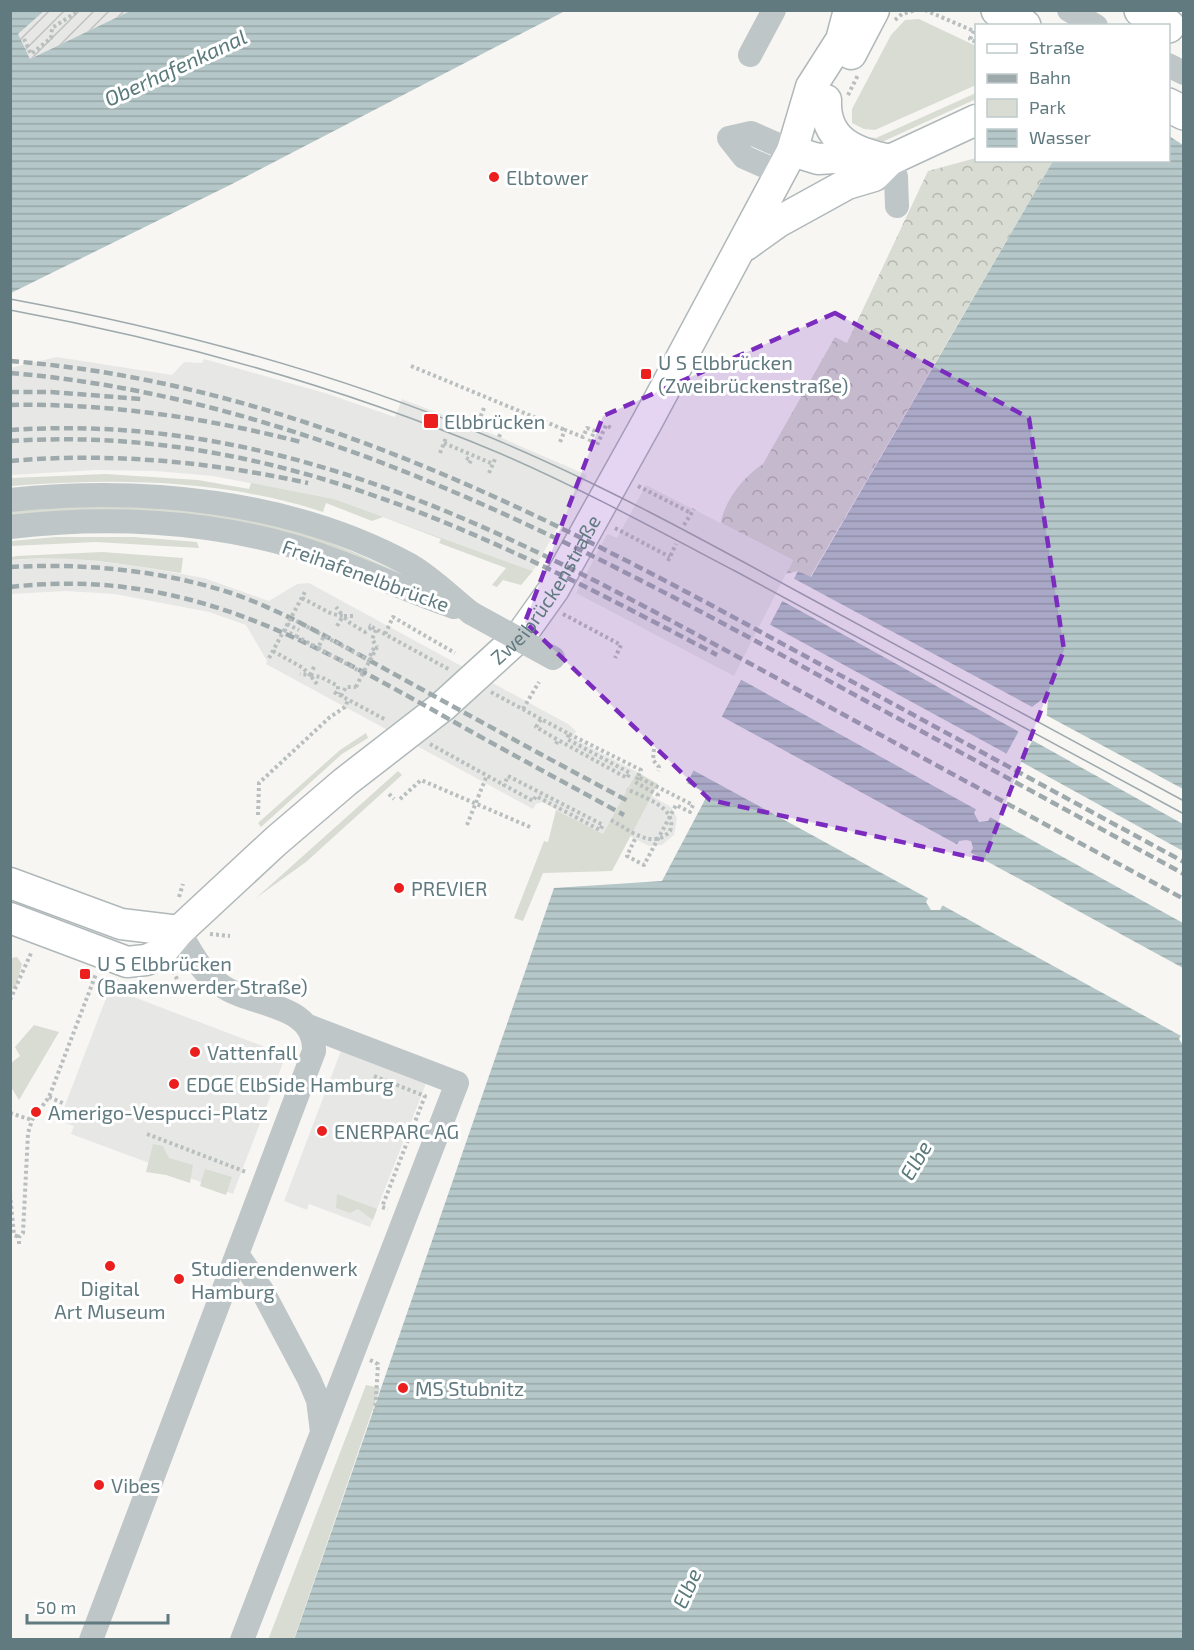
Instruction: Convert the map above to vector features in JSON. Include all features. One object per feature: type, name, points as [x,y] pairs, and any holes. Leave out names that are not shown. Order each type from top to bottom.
[{"type":"highway","points":[[1141,10],[1165,24]]},
{"type":"highway","points":[[1170,27],[1184,34]]},
{"type":"highway","points":[[1170,106],[1184,113]]},
{"type":"main road","points":[[786,162],[811,87],[841,40],[849,10]]},
{"type":"main road","points":[[786,162],[807,133],[874,10]]},
{"type":"main road","points":[[826,100],[827,122],[833,132],[844,143],[879,158]]},
{"type":"main road","points":[[786,162],[879,158],[975,120]]},
{"type":"main road","points":[[741,248],[778,222],[847,184],[874,176],[879,158]]},
{"type":"main road","points":[[786,162],[816,183],[847,184]]},
{"type":"main road","name":"Zweibrückenstraße","points":[[10,918],[134,962],[160,954],[179,931],[276,841],[345,782],[443,706],[532,623],[627,459],[786,162]]},
{"type":"main road","points":[[10,883],[121,924],[179,931]]},
{"type":"street","points":[[750,55],[774,10]]},
{"type":"street","points":[[1070,10],[1093,24]]},
{"type":"street","points":[[1170,66],[1184,74]]},
{"type":"street","points":[[879,158],[896,177],[897,206]]},
{"type":"street","name":"Freihafenelbbrücke","points":[[10,500],[67,496],[148,497],[214,504],[293,519],[335,532],[411,566],[471,613]]},
{"type":"street","name":"Freihafenelbbrücke","points":[[10,527],[127,522],[177,525],[247,536],[313,553],[401,589],[471,613],[554,658]]},
{"type":"street","points":[[91,1640],[314,1051],[313,1034],[298,1016],[222,986],[197,962],[179,931]]},
{"type":"street","points":[[242,1640],[457,1083],[308,1026]]},
{"type":"street","points":[[237,1254],[263,1292],[309,1379],[318,1400],[322,1434]]},
{"type":"path","points":[[24,39],[31,54],[51,38],[52,28],[80,10]]},
{"type":"path","points":[[900,10],[902,14],[916,10]]},
{"type":"path","points":[[925,10],[983,24]]},
{"type":"path","points":[[411,366],[583,437],[587,428],[594,431],[589,442],[597,445],[606,425],[613,429]]},
{"type":"path","points":[[484,408],[483,418],[504,426]]},
{"type":"path","points":[[499,437],[507,418]]},
{"type":"path","points":[[560,442],[565,430]]},
{"type":"path","points":[[440,453],[446,438]]},
{"type":"path","points":[[444,443],[493,465]]},
{"type":"path","points":[[468,459],[493,465]]},
{"type":"path","points":[[489,473],[495,459]]},
{"type":"path","points":[[644,489],[692,511],[684,525]]},
{"type":"path","points":[[615,528],[669,559],[676,544]]},
{"type":"path","points":[[269,658],[306,590]]},
{"type":"path","points":[[302,598],[332,614],[353,616]]},
{"type":"path","points":[[336,607],[350,623],[366,632],[372,627],[369,625]]},
{"type":"path","points":[[562,614],[621,645],[615,658]]},
{"type":"path","points":[[337,626],[343,616]]},
{"type":"path","points":[[385,634],[393,617],[455,653]]},
{"type":"path","points":[[291,618],[370,659]]},
{"type":"path","points":[[288,624],[299,630]]},
{"type":"path","points":[[284,630],[361,674]]},
{"type":"path","points":[[341,696],[346,687],[355,686],[370,659],[376,647],[372,639],[376,630]]},
{"type":"path","points":[[318,648],[324,636]]},
{"type":"path","points":[[273,651],[303,668],[317,684]]},
{"type":"path","points":[[310,675],[315,665]]},
{"type":"path","points":[[300,674],[321,677],[338,686],[338,694],[334,692]]},
{"type":"path","points":[[523,709],[539,682]]},
{"type":"path","points":[[258,815],[259,783],[330,717],[345,707],[348,700]]},
{"type":"path","points":[[572,734],[567,739],[630,773],[627,778],[557,742],[536,727],[541,719],[572,734],[641,770],[635,782],[658,795],[656,798]]},
{"type":"path","points":[[654,749],[653,760],[659,767],[658,771]]},
{"type":"path","points":[[467,825],[487,775]]},
{"type":"path","points":[[508,776],[532,786],[603,825],[600,830],[536,796],[533,801],[504,785],[508,776]]},
{"type":"path","points":[[635,839],[627,856],[644,865],[676,805],[690,812],[693,805],[638,777]]},
{"type":"path","points":[[400,799],[421,780],[530,827]]},
{"type":"path","points":[[610,820],[649,840],[659,840],[670,831],[672,822],[668,812],[627,789]]},
{"type":"path","points":[[389,794],[394,799]]},
{"type":"path","points":[[10,1000],[33,949]]},
{"type":"path","points":[[19,1244],[19,1237],[23,1233],[28,1133],[32,1120],[49,1098],[97,974]]},
{"type":"path","points":[[49,1098],[65,1104]]},
{"type":"path","points":[[10,1113],[32,1120]]},
{"type":"path","points":[[147,1134],[249,1173]]},
{"type":"path","points":[[10,1194],[14,1235],[19,1237]]},
{"type":"path","points":[[368,1359],[378,1364],[375,1414]]},
{"type":"highlighted area","points":[[835,313],[1029,418],[1064,650],[984,860],[710,800],[525,622],[603,416]]},
{"type":"shaded area","points":[[44,11],[130,11],[30,59],[17,34]]},
{"type":"shaded area","points":[[57,357],[172,375],[184,362],[202,363],[204,359],[325,393],[395,417],[402,399],[495,435],[587,475],[533,571],[334,499],[213,476],[155,471],[96,470],[11,475],[10,368]]},
{"type":"shaded area","points":[[646,485],[793,560],[734,676],[576,593],[606,536],[608,534],[617,538]]},
{"type":"shaded area","points":[[61,557],[136,566],[204,578],[269,601],[297,584],[309,583],[568,724],[576,731],[573,738],[637,772],[631,784],[671,807],[677,818],[674,835],[662,845],[649,846],[608,825],[603,835],[542,802],[536,804],[533,809],[266,664],[267,661],[246,625],[209,612],[115,594],[66,591],[11,594],[10,560]]},
{"type":"shaded area","name":"EDGE ElbSide Hamburg","points":[[110,988],[286,1055],[233,1194],[71,1134],[74,1126],[59,1121]]},
{"type":"shaded area","points":[[342,1048],[427,1081],[370,1227],[309,1204],[307,1210],[284,1201]]},
{"type":"green space","points":[[919,19],[975,46],[975,85],[875,130],[864,129],[852,123],[852,109],[891,35],[905,20]]},
{"type":"green space","points":[[975,93],[975,99],[882,142],[873,143],[859,136],[876,138]]},
{"type":"green space","points":[[975,158],[975,162],[1052,162],[810,577],[798,571],[786,574],[793,560],[721,523],[726,506],[742,482],[763,464],[835,337],[847,343],[928,171]]},
{"type":"green space","points":[[106,474],[198,480],[249,489],[251,483],[334,499],[533,571],[521,585],[503,580],[497,587],[492,585],[506,568],[439,543],[441,539],[383,517],[372,521],[326,503],[323,512],[247,493],[168,484],[89,482],[11,486],[11,478]]},
{"type":"green space","points":[[66,506],[178,509],[262,521],[319,538],[404,575],[402,578],[349,555],[11,517],[11,510]]},
{"type":"green space","points":[[56,537],[134,537],[197,542],[199,548],[96,542],[11,546],[11,541]]},
{"type":"green space","points":[[102,552],[183,558],[181,573],[75,559],[11,560],[11,557],[17,556]]},
{"type":"green space","points":[[366,733],[368,738],[342,754],[261,827],[258,823],[340,750]]},
{"type":"green space","points":[[398,771],[402,775],[306,862],[256,898]]},
{"type":"green space","points":[[637,772],[658,784],[612,871],[543,873],[523,921],[514,918],[544,841],[548,842],[556,810],[603,834]]},
{"type":"green space","points":[[17,957],[22,964],[16,987],[11,990],[11,958]]},
{"type":"green space","points":[[34,1025],[59,1032],[19,1100],[11,1087],[11,1063],[20,1056],[15,1047]]},
{"type":"green space","points":[[153,1144],[163,1146],[169,1158],[193,1165],[190,1183],[166,1175],[146,1172]]},
{"type":"green space","points":[[205,1169],[232,1177],[226,1195],[200,1186]]},
{"type":"green space","points":[[337,1194],[377,1209],[373,1220],[358,1209],[350,1213],[336,1208]]},
{"type":"green space","points":[[366,1385],[380,1388],[294,1639],[268,1640]]},
{"type":"water","name":"Oberhafenkanal","points":[[11,11],[44,11],[18,34],[30,59],[130,11],[565,11],[232,184],[11,293]]},
{"type":"water","name":"Elbe","points":[[1183,11],[1184,1030],[1179,1039],[1184,1047],[1183,1639],[294,1640],[554,888],[662,881],[708,794],[687,783],[798,571],[811,577],[1052,162],[1170,162],[1170,24]],"holes":[[[1048,695],[1047,714],[988,821],[979,822],[974,813],[1032,707]],[[959,841],[971,841],[973,848],[940,910],[931,910],[926,902]]]},
{"type":"pier","points":[[1135,10],[1183,11],[1183,145],[1170,137],[1170,24],[1128,24]]},
{"type":"pier","points":[[791,577],[1034,708],[1021,733],[779,599]]},
{"type":"pier","points":[[767,623],[1009,755],[979,811],[738,678]]},
{"type":"pier","points":[[1044,714],[1183,789],[1183,824],[1030,739]]},
{"type":"pier","points":[[719,715],[960,846],[931,900],[691,769]]},
{"type":"pier","points":[[1018,760],[1183,851],[1183,923],[988,816]]},
{"type":"pier","points":[[968,851],[1183,968],[1183,1037],[940,904]]},
{"type":"tram line","points":[[10,299],[132,324],[312,372],[429,413],[528,453],[687,532],[1184,801]]},
{"type":"tram line","points":[[10,310],[135,336],[258,368],[380,407],[499,453],[677,540],[1184,814]]},
{"type":"railway","points":[[10,361],[115,374],[218,396],[318,426],[416,463],[512,505],[700,599],[1184,862]]},
{"type":"railway","points":[[10,373],[117,387],[221,410],[324,442],[424,480],[523,523],[715,619],[1184,874]]},
{"type":"railway","points":[[10,392],[51,392],[141,399]]},
{"type":"railway","points":[[10,405],[84,407],[157,414],[230,426],[301,442]]},
{"type":"railway","points":[[10,430],[115,430],[216,442],[313,464],[407,496],[499,534],[590,578],[1184,899]]},
{"type":"railway","points":[[10,441],[107,440],[200,451],[290,470],[378,497],[464,531],[549,569],[717,655]]},
{"type":"railway","points":[[10,461],[48,458],[123,458],[235,469],[308,483]]},
{"type":"railway","points":[[10,567],[66,566],[122,570],[177,579],[231,593],[314,630],[630,802]]},
{"type":"railway","points":[[10,587],[70,584],[127,587],[180,597],[232,612],[282,632],[332,656],[624,815]]},
{"type":"place","name":"Elbtower","points":[[494,177]]},
{"type":"place","name":"U S Elbbrücken (Zweibrückenstraße)","points":[[646,374]]},
{"type":"place","name":"Elbbrücken","points":[[431,421]]},
{"type":"place","name":"PREVIER","points":[[399,888]]},
{"type":"place","name":"U S Elbbrücken (Baakenwerder Straße)","points":[[85,974]]},
{"type":"place","name":"Vattenfall","points":[[195,1052]]},
{"type":"place","name":"EDGE ElbSide Hamburg","points":[[174,1084]]},
{"type":"place","name":"Amerigo-Vespucci-Platz","points":[[36,1112]]},
{"type":"place","name":"ENERPARC AG","points":[[322,1131]]},
{"type":"place","name":"Digital Art Museum","points":[[110,1266]]},
{"type":"place","name":"Studierendenwerk Hamburg","points":[[179,1279]]},
{"type":"place","name":"MS Stubnitz","points":[[403,1388]]},
{"type":"place","name":"Vibes","points":[[99,1485]]}]
